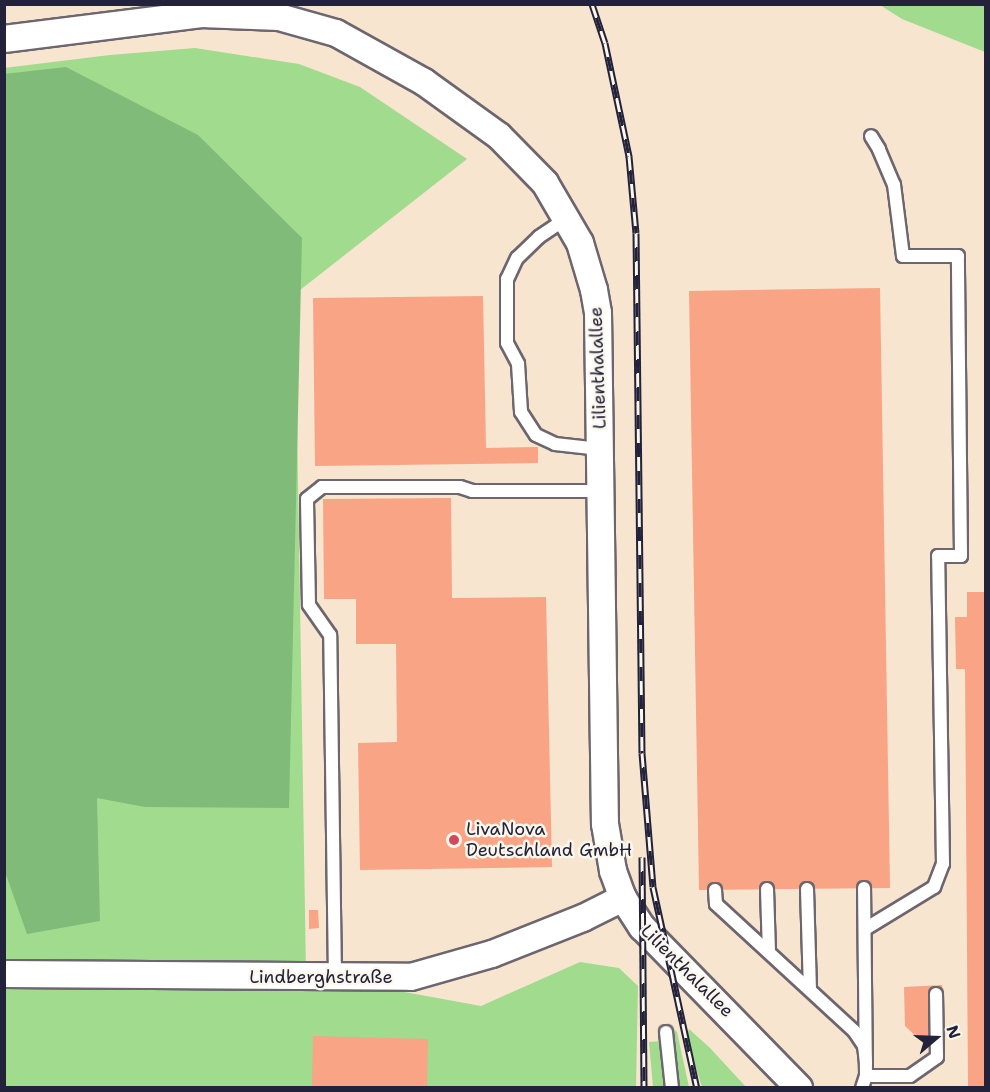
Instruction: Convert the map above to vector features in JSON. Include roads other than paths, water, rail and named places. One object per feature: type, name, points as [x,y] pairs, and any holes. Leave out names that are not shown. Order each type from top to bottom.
[{"type":"street","name":"Lilienthalallee","points":[[4,39],[201,14],[300,14],[424,82],[499,136],[539,176],[567,218],[588,266],[598,313],[605,824],[613,871],[623,898],[642,927],[733,1017],[799,1088]]},
{"type":"street","name":"Lindberghstraße","points":[[4,975],[411,977],[443,970],[539,936],[623,898]]},
{"type":"lane","points":[[865,929],[934,887],[943,864],[938,556],[961,556],[958,256],[903,256],[894,185],[879,149],[870,136]]},
{"type":"lane","points":[[567,218],[539,237],[518,258],[507,279],[507,342],[519,364],[521,412],[536,435],[555,444],[600,449]]},
{"type":"lane","points":[[335,978],[330,635],[309,605],[307,499],[322,487],[460,487],[472,491],[601,491]]},
{"type":"lane","points":[[864,888],[866,1063],[864,1082],[910,1076],[937,1058],[936,994]]},
{"type":"lane","points":[[767,889],[769,952]]},
{"type":"lane","points":[[807,889],[810,990]]},
{"type":"lane","points":[[715,890],[716,904],[854,1031],[864,1046],[866,1063]]},
{"type":"lane","points":[[666,1032],[672,1088]]},
{"type":"railway","points":[[592,4],[605,43],[629,156],[636,233],[642,753],[653,887],[697,1088]]},
{"type":"railway","points":[[642,857],[644,1088]]},
{"type":"place","name":"LivaNova Deutschland GmbH","points":[[454,840]]}]
